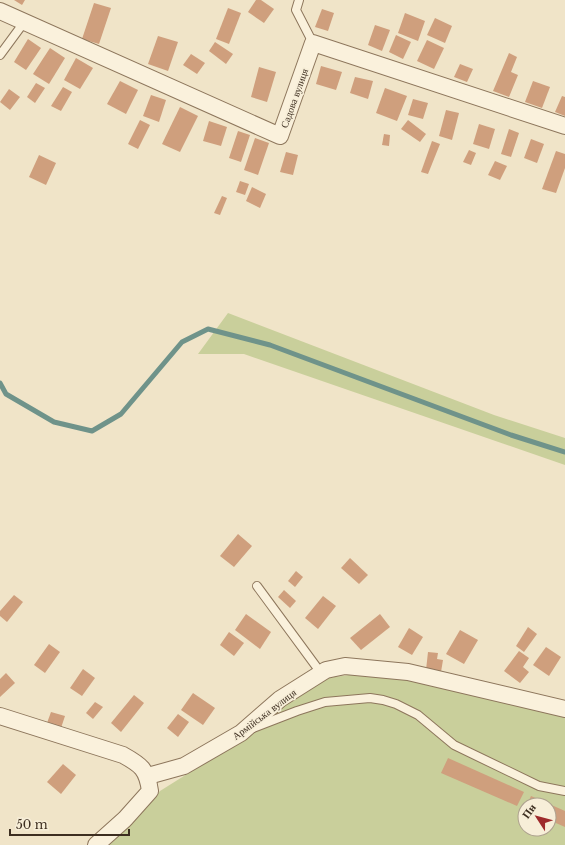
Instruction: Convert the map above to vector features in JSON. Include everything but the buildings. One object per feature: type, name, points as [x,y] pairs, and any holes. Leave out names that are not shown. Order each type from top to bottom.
[{"type":"street","name":"Садова вулиця","points":[[0,11],[280,136],[313,43]]},
{"type":"street","points":[[313,43],[565,126]]},
{"type":"street","name":"Армійська вулиця","points":[[148,776],[184,766],[241,733],[280,699],[321,673],[326,670],[345,666],[408,672],[565,709]]},
{"type":"street","points":[[0,716],[123,755],[139,764],[148,776],[150,790],[125,819],[96,845]]},
{"type":"lane","points":[[299,0],[296,10],[313,43]]},
{"type":"lane","points":[[0,55],[25,21]]},
{"type":"lane","points":[[257,586],[321,673]]},
{"type":"lane","points":[[241,733],[297,711],[325,702],[370,698],[383,700],[418,715],[454,745],[539,786],[565,791]]},
{"type":"green space","points":[[228,313],[494,415],[565,438],[565,465],[244,354],[198,354]]},
{"type":"green space","points":[[363,673],[445,684],[565,712],[565,845],[106,845],[160,791],[227,749],[320,679]]},
{"type":"waterway","points":[[0,383],[6,394],[54,422],[92,431],[121,414],[182,342],[208,329],[270,345],[511,435],[565,452]]}]
